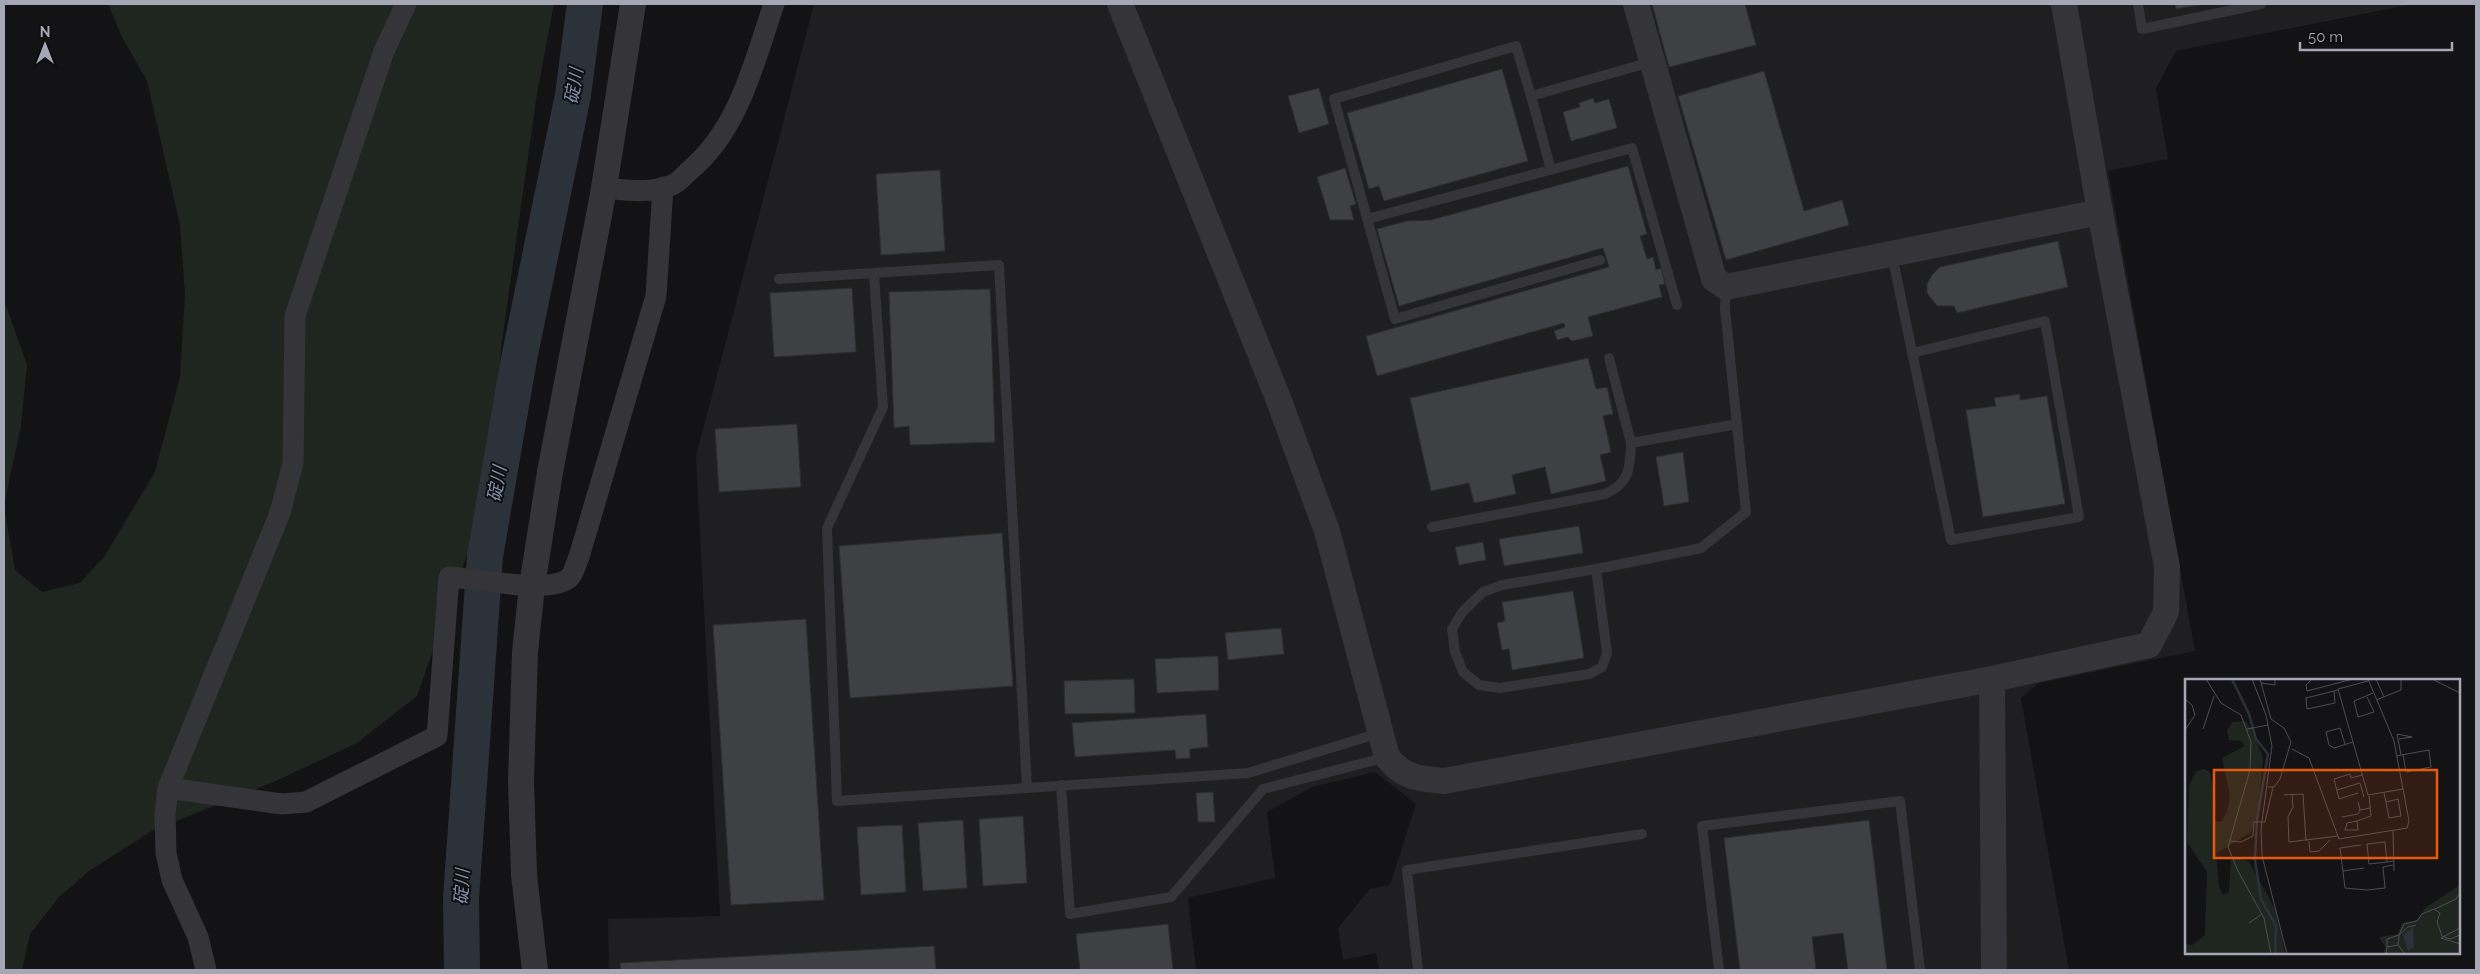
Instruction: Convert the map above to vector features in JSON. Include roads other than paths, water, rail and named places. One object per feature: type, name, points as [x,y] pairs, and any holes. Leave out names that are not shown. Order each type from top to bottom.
[{"type":"street","points":[[206,970],[198,937],[172,880],[166,853],[165,814],[168,788],[280,513],[294,463],[295,316],[307,275],[384,51],[406,4]]},
{"type":"street","points":[[535,970],[524,875],[521,781],[525,652],[532,586],[550,472],[604,188],[633,4]]},
{"type":"street","points":[[604,188],[645,191],[672,185],[698,164],[729,122],[742,98],[774,4]]},
{"type":"street","points":[[1120,4],[1274,389],[1327,531],[1383,745],[1396,769],[1416,779],[1444,781],[1992,679],[2149,646],[2166,612],[2167,566],[2100,212],[2064,4]]},
{"type":"street","points":[[1636,4],[1714,279],[1726,287],[2100,212]]},
{"type":"street","points":[[168,788],[282,804],[306,802],[437,736],[449,577],[532,586],[560,584],[570,577],[579,557],[656,296],[663,187]]},
{"type":"street","points":[[1992,679],[1994,970]]},
{"type":"lane","points":[[2138,4],[2142,29],[2261,4]]},
{"type":"lane","points":[[1551,170],[1532,96],[1516,46],[1334,99],[1395,319],[1600,260]]},
{"type":"lane","points":[[1532,96],[1652,62]]},
{"type":"lane","points":[[1367,219],[1632,148],[1677,304]]},
{"type":"lane","points":[[1892,254],[1912,353],[1952,540],[2079,517],[2045,321],[1912,353]]},
{"type":"lane","points":[[779,279],[999,265],[1027,788]]},
{"type":"lane","points":[[874,274],[882,407],[827,528],[837,801],[1248,773],[1383,745]]},
{"type":"lane","points":[[1596,569],[1607,653],[1602,667],[1589,674],[1500,688],[1479,685],[1462,672],[1452,629],[1462,611],[1483,592],[1502,585],[1701,548],[1746,512],[1725,309],[1726,287]]},
{"type":"lane","points":[[1432,527],[1606,494],[1620,487],[1630,467],[1631,443],[1610,358]]},
{"type":"lane","points":[[1631,443],[1737,424]]},
{"type":"lane","points":[[1061,786],[1070,914],[1171,897],[1263,789],[1383,745]]},
{"type":"lane","points":[[1719,970],[1702,826],[1900,801],[1920,970]]},
{"type":"lane","points":[[1418,970],[1407,870],[1642,834]]},
{"type":"waterway","name":"碇川","points":[[462,970],[461,898],[485,556],[519,359],[573,95],[585,4]]}]
